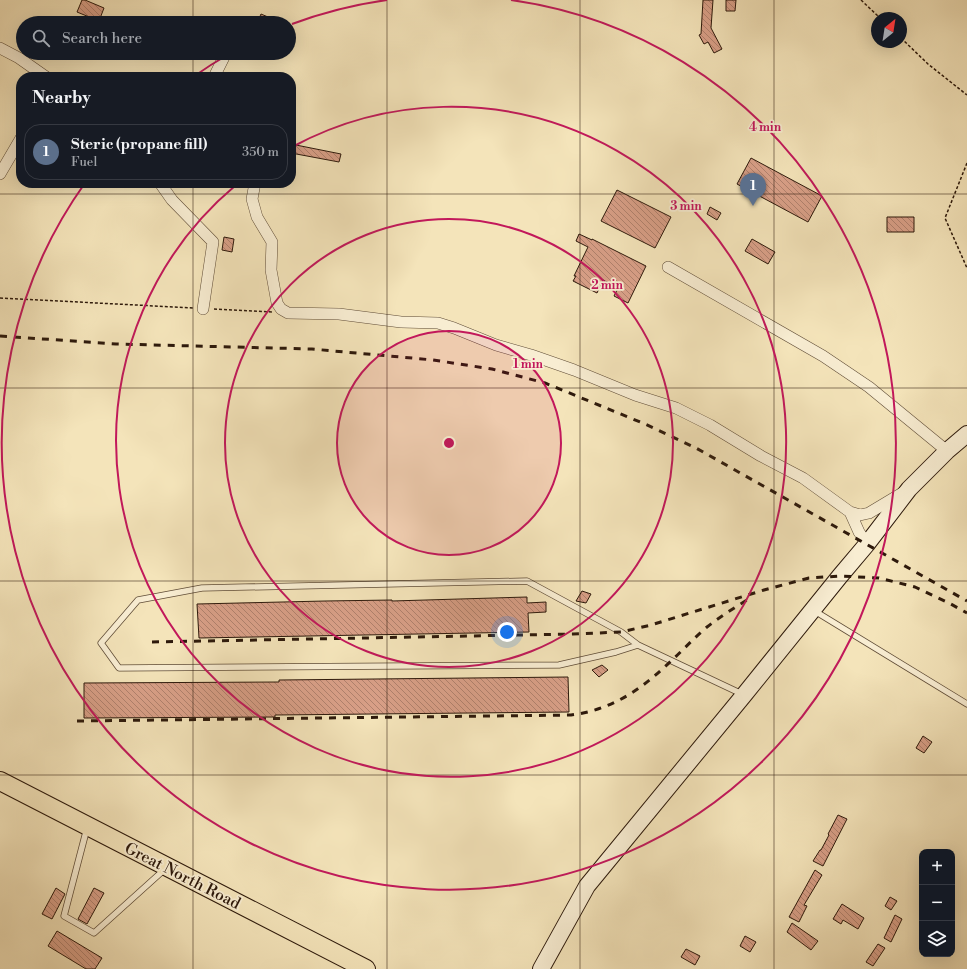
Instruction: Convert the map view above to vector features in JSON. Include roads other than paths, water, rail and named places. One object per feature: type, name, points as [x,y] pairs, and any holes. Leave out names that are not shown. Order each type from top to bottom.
[{"type":"highway","name":"Great North Road","points":[[0,781],[366,969]]},
{"type":"main road","points":[[541,969],[548,953],[587,886],[744,696],[867,544],[909,489],[947,451],[967,434]]},
{"type":"street","points":[[0,48],[16,56]]},
{"type":"street","points":[[22,60],[39,72]]},
{"type":"street","points":[[216,72],[222,60]]},
{"type":"street","points":[[0,174],[16,147]]},
{"type":"street","points":[[164,188],[172,200],[213,242],[203,309]]},
{"type":"street","points":[[254,188],[252,199],[257,217],[272,242],[271,270],[277,303],[281,309],[288,313],[339,314],[401,322],[438,323],[496,345],[574,370],[635,395],[676,408],[710,425],[761,456],[802,478],[850,512],[860,515],[869,513],[909,489]]},
{"type":"street","points":[[668,267],[823,356],[869,387],[947,451]]},
{"type":"street","points":[[850,512],[859,532],[867,544]]},
{"type":"lane","points":[[638,645],[616,652],[559,665],[119,668],[101,643],[138,600],[202,588],[527,581],[621,632],[638,645],[744,696]]},
{"type":"lane","points":[[813,610],[967,704]]},
{"type":"lane","points":[[88,826],[64,916],[94,933],[167,867]]},
{"type":"railway","points":[[0,336],[116,344],[312,349],[433,360],[492,369],[545,383],[645,424],[696,448],[967,601]]},
{"type":"railway","points":[[152,642],[621,632],[651,625],[764,590],[809,578],[840,576],[879,578],[915,587],[967,613]]},
{"type":"railway","points":[[77,721],[571,715],[600,708],[626,697],[649,681],[707,627],[752,597]]},
{"type":"place","name":"Steric (propane fill)","points":[[753,206]]}]
